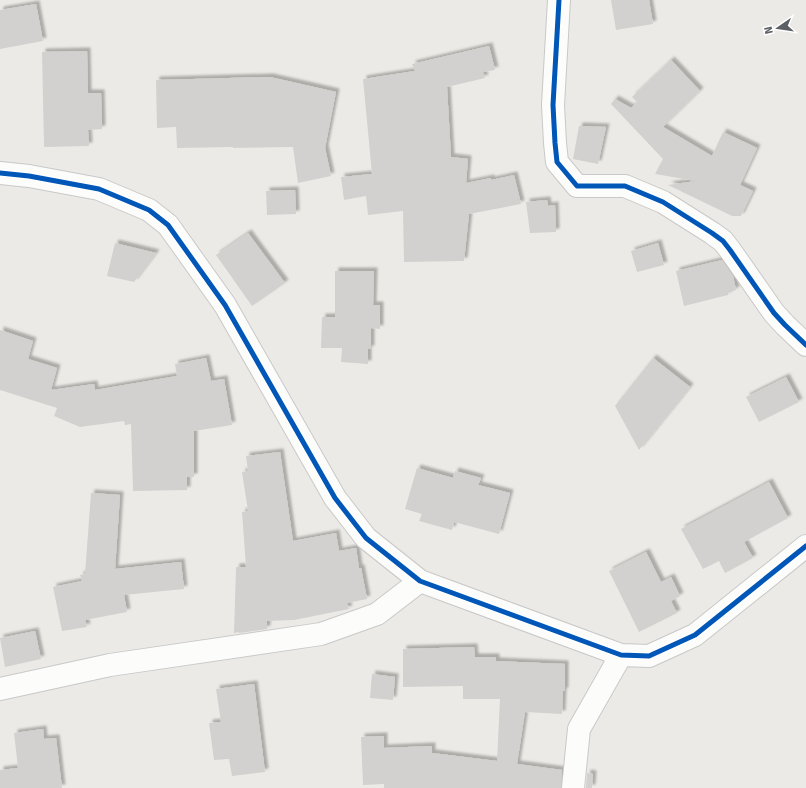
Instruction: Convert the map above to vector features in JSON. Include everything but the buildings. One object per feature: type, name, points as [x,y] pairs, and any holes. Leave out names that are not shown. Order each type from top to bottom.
[{"type":"street","points":[[559,0],[553,105],[557,162],[577,186],[625,186],[663,202],[723,241],[774,313],[806,345]]},
{"type":"street","points":[[0,173],[29,176],[99,189],[149,210],[168,225],[225,305],[335,498],[366,538],[420,581],[621,655],[648,656],[695,635],[806,546]]},
{"type":"street","points":[[0,689],[110,665],[321,634],[377,614],[420,581]]},
{"type":"street","points":[[573,788],[579,729],[621,655]]},
{"type":"cycle path","points":[[559,0],[553,105],[557,162],[577,186],[625,186],[663,202],[723,241],[774,313],[806,345]]},
{"type":"cycle path","points":[[0,173],[29,176],[99,189],[149,210],[168,225],[225,305],[335,498],[366,538],[420,581],[621,655],[649,656],[695,635],[806,546]]}]
